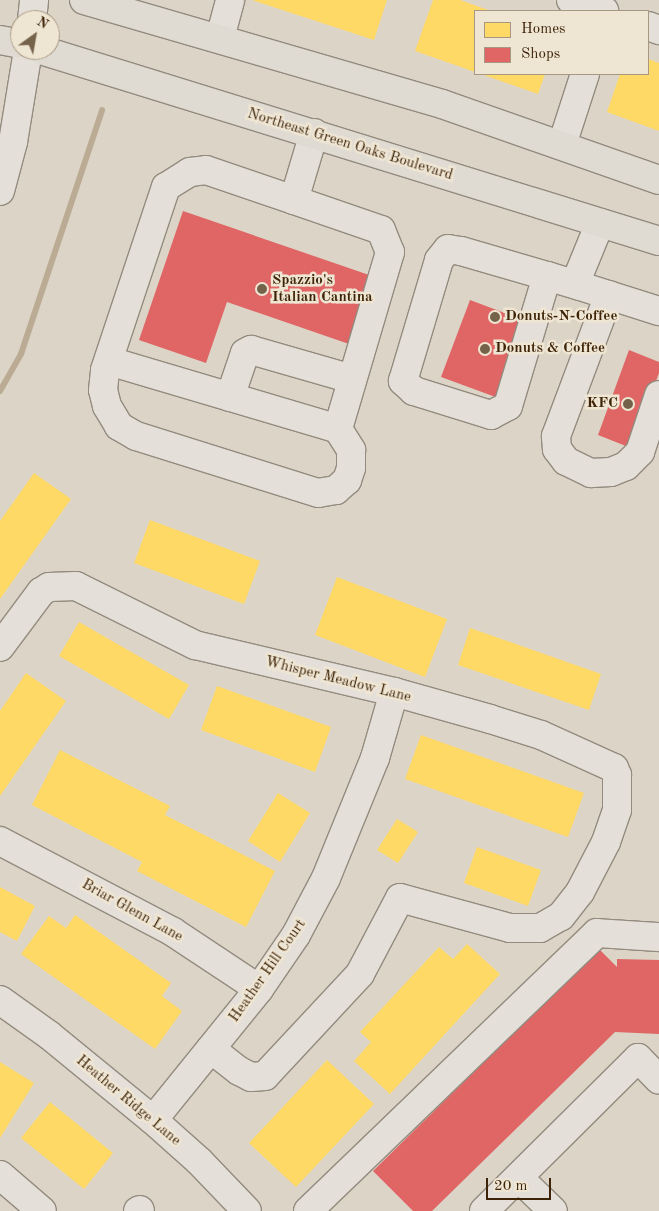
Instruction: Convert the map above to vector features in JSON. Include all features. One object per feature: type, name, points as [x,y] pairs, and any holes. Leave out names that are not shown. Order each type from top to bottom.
[{"type":"main road","points":[[84,0],[442,104],[659,180]]},
{"type":"main road","name":"Northeast Green Oaks Boulevard","points":[[60,56],[659,241]]},
{"type":"street","points":[[220,38],[230,0]]},
{"type":"street","points":[[572,0],[601,10]]},
{"type":"street","points":[[0,191],[13,142],[26,60]]},
{"type":"street","points":[[562,145],[585,75]]},
{"type":"street","points":[[294,200],[314,133]]},
{"type":"street","points":[[109,361],[338,429],[351,450],[351,468],[347,480],[336,490],[318,493],[136,436],[119,426],[107,406],[103,390],[109,361],[166,187],[190,172],[206,170],[381,230],[390,252],[338,429]]},
{"type":"street","points":[[575,284],[600,224]]},
{"type":"street","points":[[547,276],[508,406],[491,415],[414,391],[404,381],[438,260],[448,248],[547,276],[575,284],[659,311]]},
{"type":"street","points":[[609,295],[556,436],[557,449],[566,461],[591,472],[611,472],[626,466],[640,452],[659,395]]},
{"type":"street","points":[[230,397],[245,353],[252,350],[352,379]]},
{"type":"street","name":"Whisper Meadow Lane","points":[[0,647],[41,592],[58,585],[76,586],[95,593],[160,631],[194,645],[394,692],[541,735],[614,768],[617,775],[617,810],[606,842],[580,892],[561,916],[540,928],[510,928],[400,898],[360,974],[265,1076],[251,1077],[239,1071],[217,1042]]},
{"type":"street","name":"Heather Hill Court","points":[[153,1120],[259,989],[296,936],[326,878],[375,758],[394,692]]},
{"type":"street","name":"Briar Glenn Lane","points":[[0,841],[173,932],[259,989]]},
{"type":"street","points":[[308,1211],[597,933],[659,938]]},
{"type":"street","name":"Heather Ridge Lane","points":[[1,1004],[153,1120],[239,1208]]},
{"type":"street","points":[[484,1211],[638,1058],[659,1080]]},
{"type":"street","points":[[2,1176],[42,1211]]},
{"type":"street","points":[[519,1178],[552,1211]]},
{"type":"building: Homes","points":[[252,0],[387,0],[374,40]]},
{"type":"building: Homes","points":[[433,0],[460,0],[488,10],[474,10],[474,72],[415,51]]},
{"type":"building: Homes","points":[[649,59],[659,63],[659,131],[607,112],[620,75],[649,75]]},
{"type":"building: Homes","points":[[484,75],[545,75],[538,94]]},
{"type":"building: Homes","points":[[34,473],[71,499],[0,599],[0,521]]},
{"type":"building: Homes","points":[[150,520],[260,561],[244,604],[134,563]]},
{"type":"building: Homes","points":[[337,577],[447,619],[425,677],[315,635]]},
{"type":"building: Homes","points":[[79,622],[189,685],[169,719],[59,656]]},
{"type":"building: Homes","points":[[470,628],[601,674],[589,710],[458,665]]},
{"type":"building: Homes","points":[[26,673],[66,701],[0,796],[0,711]]},
{"type":"building: Homes","points":[[217,686],[331,727],[315,772],[201,730]]},
{"type":"building: Homes","points":[[421,735],[584,793],[568,837],[405,779]]},
{"type":"building: Homes","points":[[60,750],[170,806],[165,815],[275,871],[246,927],[137,871],[142,862],[32,805]]},
{"type":"building: Homes","points":[[278,793],[310,813],[280,862],[248,841]]},
{"type":"building: Homes","points":[[397,819],[418,832],[398,863],[377,850]]},
{"type":"building: Homes","points":[[477,847],[541,870],[528,906],[464,883]]},
{"type":"building: Homes","points":[[0,887],[35,906],[17,941],[0,932]]},
{"type":"building: Homes","points":[[75,915],[171,983],[162,996],[182,1011],[155,1049],[21,954],[49,916],[66,928]]},
{"type":"building: Homes","points":[[467,944],[500,974],[390,1094],[354,1061],[371,1042],[360,1032],[439,947],[453,959]]},
{"type":"building: Homes","points":[[327,1060],[374,1104],[296,1187],[249,1143]]},
{"type":"building: Homes","points":[[0,1062],[34,1083],[0,1138]]},
{"type":"building: Homes","points":[[50,1102],[113,1153],[84,1189],[21,1138]]},
{"type":"building: Shops","name":"Spazzio's Italian Cantina","points":[[183,211],[372,276],[349,344],[227,302],[206,363],[139,340]]},
{"type":"building: Shops","name":"Donuts & Coffee","points":[[470,300],[529,322],[501,399],[441,377]]},
{"type":"building: Shops","name":"KFC","points":[[629,350],[659,362],[659,373],[631,448],[598,435]]},
{"type":"building: Shops","points":[[599,949],[617,967],[617,959],[659,960],[659,1034],[615,1032],[432,1211],[413,1211],[373,1171]]},
{"type":"waterway","points":[[0,391],[21,354],[102,110]]},
{"type":"place","name":"Spazzio's Italian Cantina","points":[[262,289]]},
{"type":"place","name":"Donuts-N-Coffee","points":[[495,317]]},
{"type":"place","name":"Donuts & Coffee","points":[[485,349]]},
{"type":"place","name":"KFC","points":[[628,404]]}]
